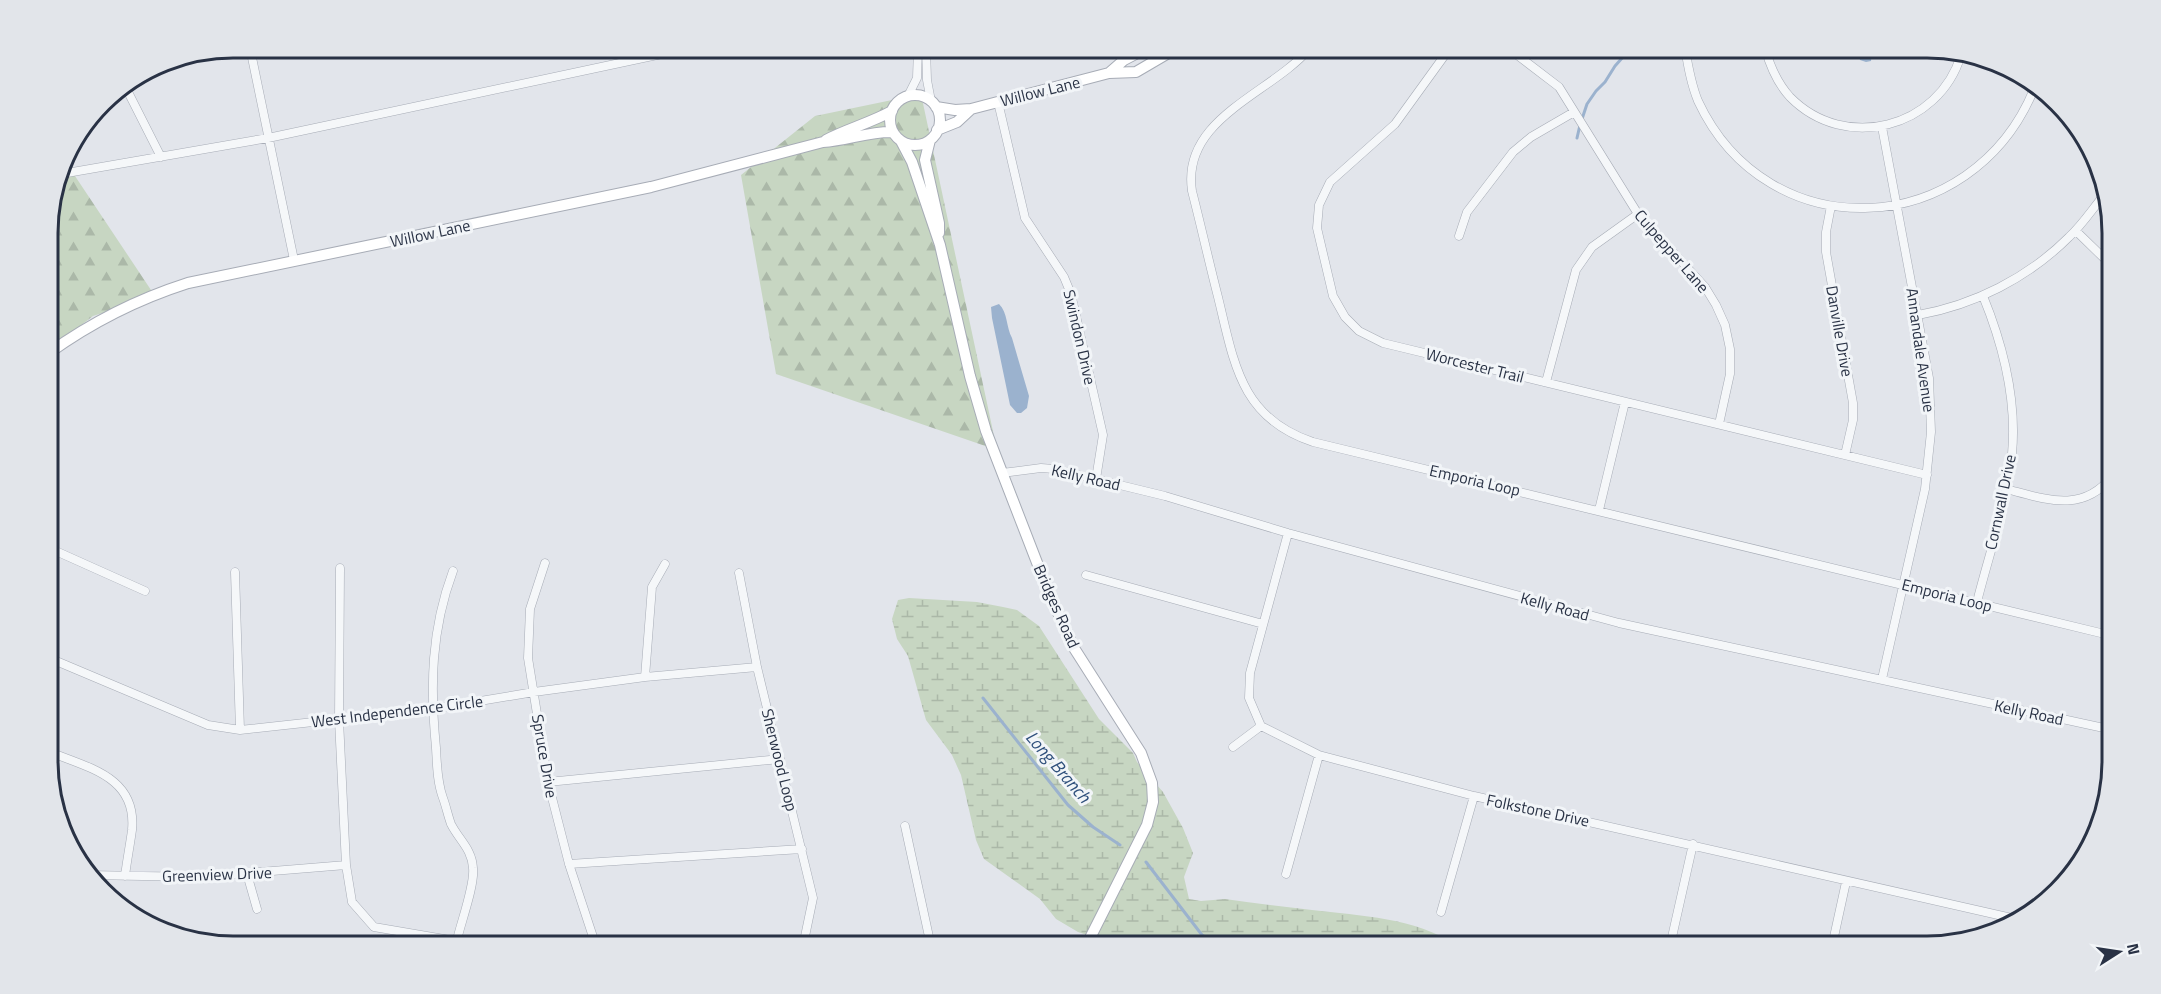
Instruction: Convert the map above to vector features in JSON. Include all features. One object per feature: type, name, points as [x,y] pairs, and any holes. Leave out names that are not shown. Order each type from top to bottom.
[{"type":"street","points":[[252,58],[294,260]]},
{"type":"street","points":[[70,172],[268,138],[641,58]]},
{"type":"street","points":[[908,96],[917,78],[918,58]]},
{"type":"street","points":[[926,58],[927,80],[940,118],[937,130],[930,140],[914,145],[902,141],[893,132],[890,124],[891,111],[898,101],[908,96],[920,95],[934,104]]},
{"type":"street","name":"Willow Lane","points":[[1109,73],[1128,58]]},
{"type":"street","name":"Willow Lane","points":[[934,104],[955,110],[971,109],[1109,73],[1136,72],[1160,58]]},
{"type":"street","name":"Emporia Loop","points":[[1300,58],[1284,74],[1211,127],[1198,146],[1192,164],[1192,190],[1235,364],[1254,402],[1282,427],[1302,438],[2102,633]]},
{"type":"street","name":"Worcester Trail","points":[[1443,58],[1395,124],[1330,182],[1319,205],[1317,228],[1333,296],[1345,317],[1359,331],[1383,343],[1927,475]]},
{"type":"street","name":"Culpepper Lane","points":[[1521,58],[1559,87],[1638,214],[1705,287],[1716,305],[1725,325],[1730,349],[1730,374],[1719,424]]},
{"type":"street","points":[[1687,58],[1698,100],[1712,126],[1732,150],[1752,170],[1774,184],[1831,206],[1867,209],[1896,205],[1932,195],[1964,178],[1983,163],[2014,128],[2032,94]]},
{"type":"street","points":[[1768,58],[1771,69],[1790,96],[1817,117],[1849,127],[1882,127],[1912,116],[1938,97],[1956,71],[1959,62]]},
{"type":"street","points":[[129,94],[161,157]]},
{"type":"street","name":"Swindon Drive","points":[[998,102],[1024,218],[1064,277],[1071,294],[1103,435],[1096,479]]},
{"type":"street","name":"Willow Lane","points":[[937,130],[957,122],[971,109]]},
{"type":"street","name":"Willow Lane","points":[[823,142],[876,120],[891,111]]},
{"type":"street","points":[[1459,236],[1467,212],[1513,152],[1531,137],[1574,112]]},
{"type":"street","name":"Annandale Avenue","points":[[1882,127],[1918,315],[1929,378],[1931,405],[1931,446],[1927,475],[1882,679]]},
{"type":"street","name":"Willow Lane","points":[[59,347],[102,319],[188,282],[651,187],[823,142],[841,141],[876,131],[893,132]]},
{"type":"street","name":"Bridges Road","points":[[930,140],[925,160],[939,222],[940,245]]},
{"type":"street","name":"Bridges Road","points":[[902,141],[912,162],[940,245],[970,376],[986,431],[1002,473],[1060,620],[1092,678],[1141,753],[1152,783],[1153,802],[1148,825],[1091,935]]},
{"type":"street","points":[[1918,315],[1951,308],[1983,296],[2034,267],[2076,231],[2099,201]]},
{"type":"street","name":"Danville Drive","points":[[1831,206],[1826,232],[1826,252],[1853,403],[1853,420],[1845,455]]},
{"type":"street","points":[[1546,382],[1576,270],[1593,247],[1638,214]]},
{"type":"street","points":[[2076,231],[2102,256]]},
{"type":"street","name":"Cornwall Drive","points":[[1977,602],[2006,489],[2013,440],[2005,365],[1983,296]]},
{"type":"street","points":[[1599,510],[1625,402]]},
{"type":"street","name":"Kelly Road","points":[[1002,473],[1041,468],[1096,479],[1165,496],[1288,533],[1619,623],[2102,728]]},
{"type":"street","points":[[2006,489],[2049,500],[2072,500],[2096,493],[2102,487]]},
{"type":"street","points":[[1233,747],[1260,726],[1249,698],[1250,673],[1288,533]]},
{"type":"street","points":[[59,552],[145,591]]},
{"type":"street","name":"Spruce Drive","points":[[545,563],[530,609],[528,658],[548,782],[569,864],[593,936]]},
{"type":"street","points":[[645,677],[652,587],[665,564]]},
{"type":"street","points":[[340,568],[339,720],[346,865],[352,902],[374,927],[431,936]]},
{"type":"street","points":[[235,572],[240,730]]},
{"type":"street","points":[[453,572],[442,601],[438,627],[434,654],[432,709],[442,795],[452,825],[466,844],[472,857],[474,872],[458,936]]},
{"type":"street","name":"Sherwood Loop","points":[[739,573],[757,667],[813,898],[805,936]]},
{"type":"street","points":[[1086,575],[1263,624]]},
{"type":"street","name":"West Independence Circle","points":[[59,662],[208,725],[240,730],[432,709],[645,677],[757,667]]},
{"type":"street","name":"Folkstone Drive","points":[[1260,726],[1319,755],[1474,796],[2006,917]]},
{"type":"street","points":[[1286,874],[1319,755]]},
{"type":"street","points":[[59,756],[102,773],[117,783],[126,794],[130,804],[132,823],[125,876]]},
{"type":"street","points":[[548,782],[780,759]]},
{"type":"street","points":[[1441,912],[1474,796]]},
{"type":"street","points":[[905,826],[929,936]]},
{"type":"street","points":[[1672,935],[1693,844]]},
{"type":"street","points":[[569,864],[802,849]]},
{"type":"street","name":"Greenview Drive","points":[[102,875],[197,877],[346,865]]},
{"type":"street","points":[[247,874],[257,909]]},
{"type":"street","points":[[1834,935],[1846,882]]},
{"type":"green space","points":[[921,94],[997,450],[776,374],[741,175],[815,116]]},
{"type":"green space","points":[[71,170],[155,296],[93,316],[59,342],[59,222],[64,189]]},
{"type":"green space","points":[[909,598],[977,602],[1017,610],[1039,626],[1099,719],[1133,753],[1137,762],[1163,792],[1183,828],[1193,853],[1184,877],[1189,899],[1201,901],[1225,899],[1368,916],[1406,923],[1439,935],[1088,935],[1056,919],[1040,899],[984,859],[976,840],[961,775],[952,755],[926,720],[908,656],[897,639],[892,619],[898,600]]},
{"type":"water","points":[[1860,58],[1871,58],[1871,61],[1866,62]]},
{"type":"water","points":[[999,304],[1005,316],[1029,396],[1027,408],[1021,413],[1017,413],[1010,405],[992,318],[991,307]]},
{"type":"waterway","points":[[1582,119],[1587,104],[1622,58]]},
{"type":"waterway","points":[[1577,138],[1580,125]]},
{"type":"waterway","name":"Long Branch","points":[[983,698],[1068,805],[1093,827],[1120,845]]},
{"type":"waterway","name":"Long Branch","points":[[1146,862],[1203,935]]}]
